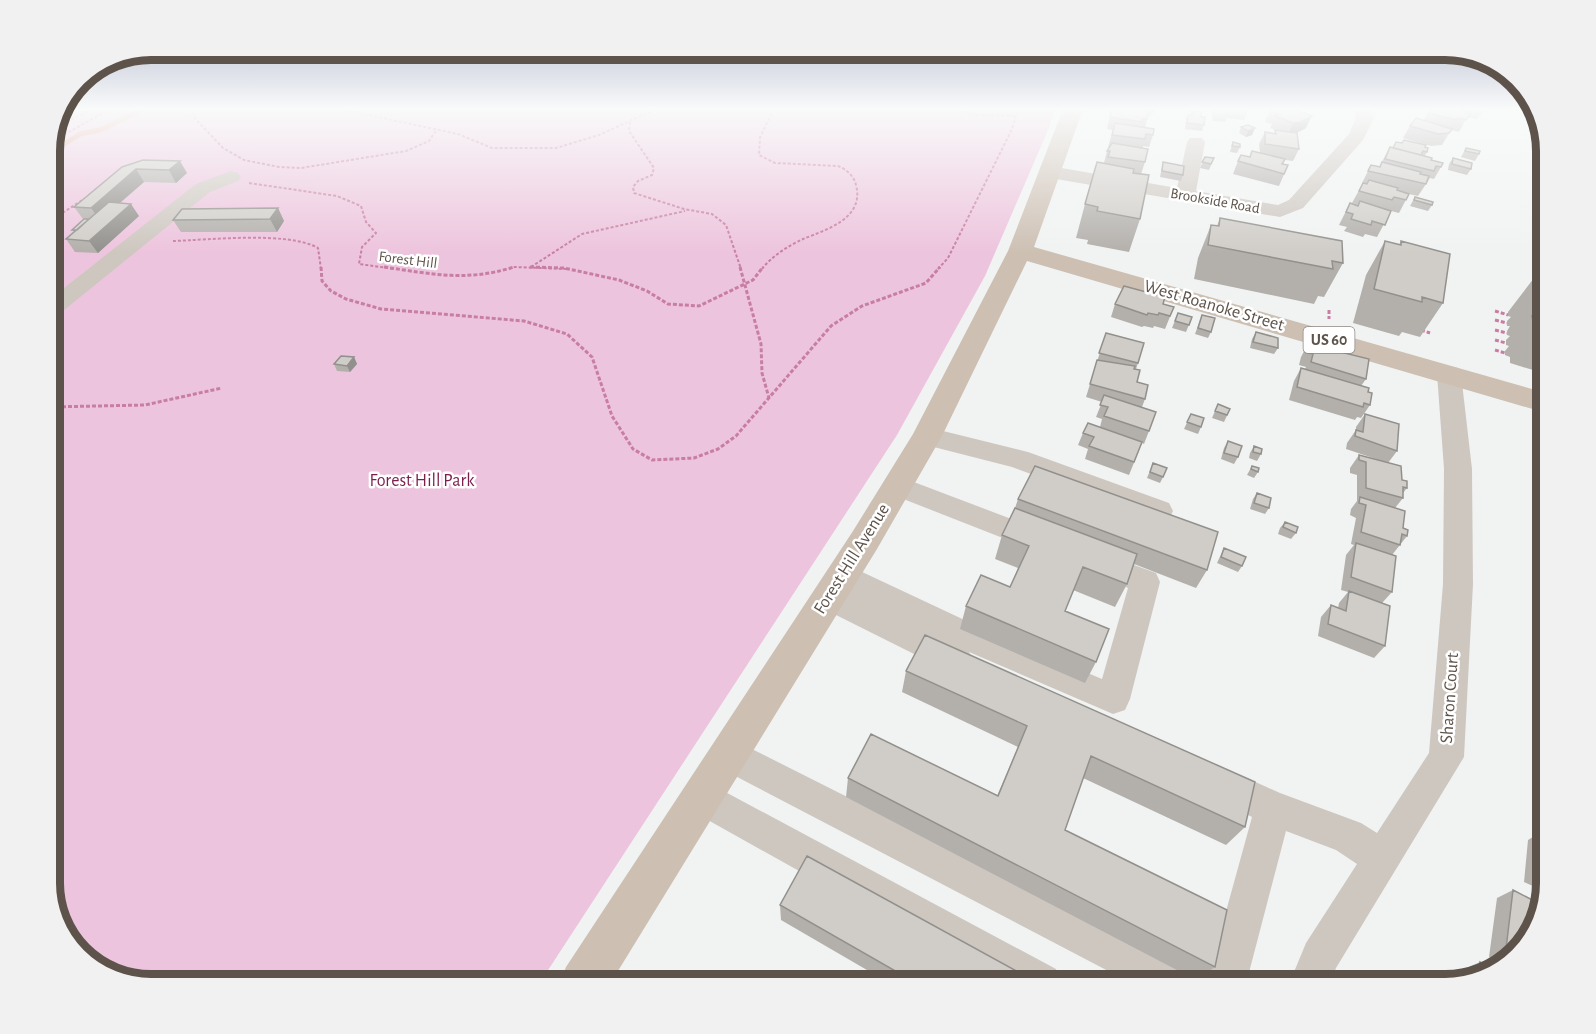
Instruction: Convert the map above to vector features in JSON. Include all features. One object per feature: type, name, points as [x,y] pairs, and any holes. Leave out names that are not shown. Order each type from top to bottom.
[{"type":"main road","name":"Forest Hill Avenue","points":[[589,974],[730,755],[927,436],[1020,250],[1055,157]]},
{"type":"main road","name":"West Roanoke Street","points":[[1020,250],[1536,400]]},
{"type":"street","points":[[1185,196],[1193,157]]},
{"type":"street","name":"Brookside Road","points":[[1050,172],[1280,211],[1296,204],[1338,157]]},
{"type":"street","points":[[60,302],[203,188],[231,177]]},
{"type":"street","name":"Sharon Court","points":[[1314,974],[1320,957],[1446,757],[1458,561],[1458,469],[1449,374]]},
{"type":"street","points":[[927,436],[1018,459],[1177,518]]},
{"type":"street","points":[[836,586],[918,615],[990,648],[1113,699],[1145,582],[898,486]]},
{"type":"street","points":[[836,586],[1078,717]]},
{"type":"street","points":[[730,755],[1156,974]]},
{"type":"street","points":[[1186,767],[1273,808],[1348,836],[1382,859]]},
{"type":"street","points":[[703,798],[1023,974]]},
{"type":"street","points":[[1229,974],[1273,808]]},
{"type":"path","points":[[239,157],[279,167],[301,168],[367,157]]},
{"type":"path","points":[[647,157],[654,168],[652,175],[638,181],[633,187],[634,193],[689,210],[712,214],[726,225],[745,283],[761,344],[762,373],[770,399]]},
{"type":"path","name":"Forest Hill","points":[[231,177],[237,181],[270,187],[337,196],[361,206],[366,222],[376,233],[362,247],[359,264],[456,277],[488,275],[515,267],[564,268],[619,280],[647,291],[668,303],[699,306],[753,280],[767,262],[804,239],[825,232],[842,221],[854,208],[857,194],[856,184],[846,169],[838,166],[775,163],[764,157]]},
{"type":"path","points":[[136,241],[270,239],[309,243],[318,248],[322,281],[331,291],[346,298],[381,309],[524,321],[567,334],[592,357],[612,417],[633,449],[652,460],[694,458],[718,449],[736,436],[831,326],[862,306],[926,283],[948,258],[996,157]]},
{"type":"path","points":[[60,215],[91,194]]},
{"type":"path","name":"Forest Hill","points":[[529,268],[582,234],[689,210]]},
{"type":"path","points":[[1495,311],[1508,315]]},
{"type":"path","points":[[1495,320],[1507,323]]},
{"type":"path","points":[[1421,330],[1430,333]]},
{"type":"path","points":[[1495,330],[1507,333]]},
{"type":"path","points":[[1495,340],[1506,343]]},
{"type":"path","points":[[1495,350],[1505,353]]},
{"type":"path","points":[[60,406],[145,405],[222,388]]},
{"type":"green space","name":"Forest Hill Park","points":[[60,157],[1036,157],[985,276],[897,435],[546,974],[139,973],[111,965],[101,959],[83,943],[72,928],[63,906],[60,889]]},
{"type":"building","points":[[1110,157],[1146,157],[1145,162]]},
{"type":"building","points":[[1205,157],[1214,158],[1211,164],[1202,162]]},
{"type":"building","points":[[1240,157],[1278,157],[1285,159],[1282,164],[1288,165],[1284,174],[1238,161]]},
{"type":"building","points":[[1429,157],[1432,158],[1431,160],[1443,163],[1441,167],[1436,166],[1434,171],[1385,159]]},
{"type":"building","points":[[1453,158],[1472,163],[1471,169],[1452,164]]},
{"type":"building","points":[[143,160],[180,161],[169,170],[136,169],[91,208],[74,207],[122,167]]},
{"type":"building","points":[[1097,162],[1134,169],[1133,173],[1149,175],[1140,219],[1097,211],[1098,207],[1085,204]]},
{"type":"building","points":[[1163,162],[1184,166],[1183,175],[1162,171]]},
{"type":"building","points":[[1382,162],[1429,176],[1426,184],[1368,171],[1371,165],[1380,167]]},
{"type":"building","points":[[1369,180],[1398,188],[1397,190],[1409,194],[1406,200],[1394,197],[1392,200],[1359,191],[1363,183],[1367,184]]},
{"type":"building","points":[[1415,197],[1433,202],[1432,205],[1414,200]]},
{"type":"building","points":[[1360,201],[1391,211],[1385,225],[1372,221],[1371,225],[1351,219],[1353,214],[1346,212],[1350,203],[1358,206]]},
{"type":"building","points":[[109,202],[131,204],[89,241],[66,239]]},
{"type":"building","points":[[278,208],[270,219],[173,220],[182,209]]},
{"type":"building","points":[[1220,218],[1342,241],[1343,263],[1332,261],[1333,269],[1208,245],[1211,225],[1219,226]]},
{"type":"building","points":[[84,219],[89,219],[77,230],[72,230]]},
{"type":"building","points":[[1385,241],[1401,245],[1401,241],[1450,254],[1443,303],[1422,297],[1422,302],[1374,289]]},
{"type":"building","points":[[1124,286],[1165,297],[1163,304],[1174,307],[1170,316],[1159,313],[1158,315],[1148,313],[1147,315],[1115,304]]},
{"type":"building","points":[[1178,313],[1192,317],[1189,325],[1175,321]]},
{"type":"building","points":[[1202,315],[1215,318],[1211,332],[1198,328]]},
{"type":"building","points":[[1256,332],[1278,338],[1278,348],[1253,342]]},
{"type":"building","points":[[1106,333],[1144,343],[1138,363],[1099,353]]},
{"type":"building","points":[[1308,344],[1369,359],[1366,379],[1311,362],[1313,354],[1306,352]]},
{"type":"building","points":[[341,356],[354,357],[347,366],[334,364]]},
{"type":"building","points":[[1097,360],[1135,366],[1134,369],[1140,370],[1137,382],[1148,385],[1145,399],[1090,384]]},
{"type":"building","points":[[1301,368],[1369,388],[1368,392],[1372,393],[1370,405],[1364,403],[1363,407],[1297,387]]},
{"type":"building","points":[[1104,395],[1156,412],[1149,431],[1104,416],[1108,407],[1100,405]]},
{"type":"building","points":[[1218,404],[1230,409],[1227,415],[1215,411]]},
{"type":"building","points":[[1191,414],[1204,418],[1201,427],[1187,422]]},
{"type":"building","points":[[1365,414],[1399,424],[1397,451],[1355,436],[1356,430],[1363,432]]},
{"type":"building","points":[[1088,423],[1142,442],[1134,462],[1089,446],[1094,437],[1083,433]]},
{"type":"building","points":[[1228,441],[1242,446],[1238,457],[1224,453]]},
{"type":"building","points":[[1254,446],[1262,449],[1261,454],[1253,452]]},
{"type":"building","points":[[1359,455],[1401,466],[1402,480],[1407,481],[1407,488],[1403,487],[1403,498],[1366,488],[1366,462],[1359,460]]},
{"type":"building","points":[[1153,463],[1167,468],[1163,477],[1150,472]]},
{"type":"building","points":[[1035,466],[1218,532],[1207,570],[1018,499]]},
{"type":"building","points":[[1252,466],[1259,468],[1258,472],[1251,469]]},
{"type":"building","points":[[1257,493],[1271,498],[1269,508],[1254,503]]},
{"type":"building","points":[[1360,497],[1405,511],[1403,528],[1408,530],[1407,536],[1402,534],[1400,545],[1361,532],[1366,505],[1359,503]]},
{"type":"building","points":[[1015,508],[1137,554],[1127,584],[1083,567],[1065,611],[1109,629],[1096,662],[966,606],[981,575],[1010,587],[1029,546],[1002,535]]},
{"type":"building","points":[[1285,522],[1298,527],[1296,533],[1283,527]]},
{"type":"building","points":[[1356,543],[1396,556],[1392,592],[1351,577]]},
{"type":"building","points":[[1224,548],[1246,557],[1242,566],[1221,557]]},
{"type":"building","points":[[1349,591],[1390,606],[1385,646],[1328,624],[1331,605],[1346,611]]},
{"type":"building","points":[[925,635],[1255,782],[1245,827],[1091,756],[1065,830],[1227,910],[1215,967],[848,778],[871,734],[998,796],[1027,726],[906,671]]},
{"type":"building","points":[[807,856],[1022,974],[901,974],[780,905]]},
{"type":"building","points":[[1513,890],[1534,901],[1527,923],[1506,949]]}]
